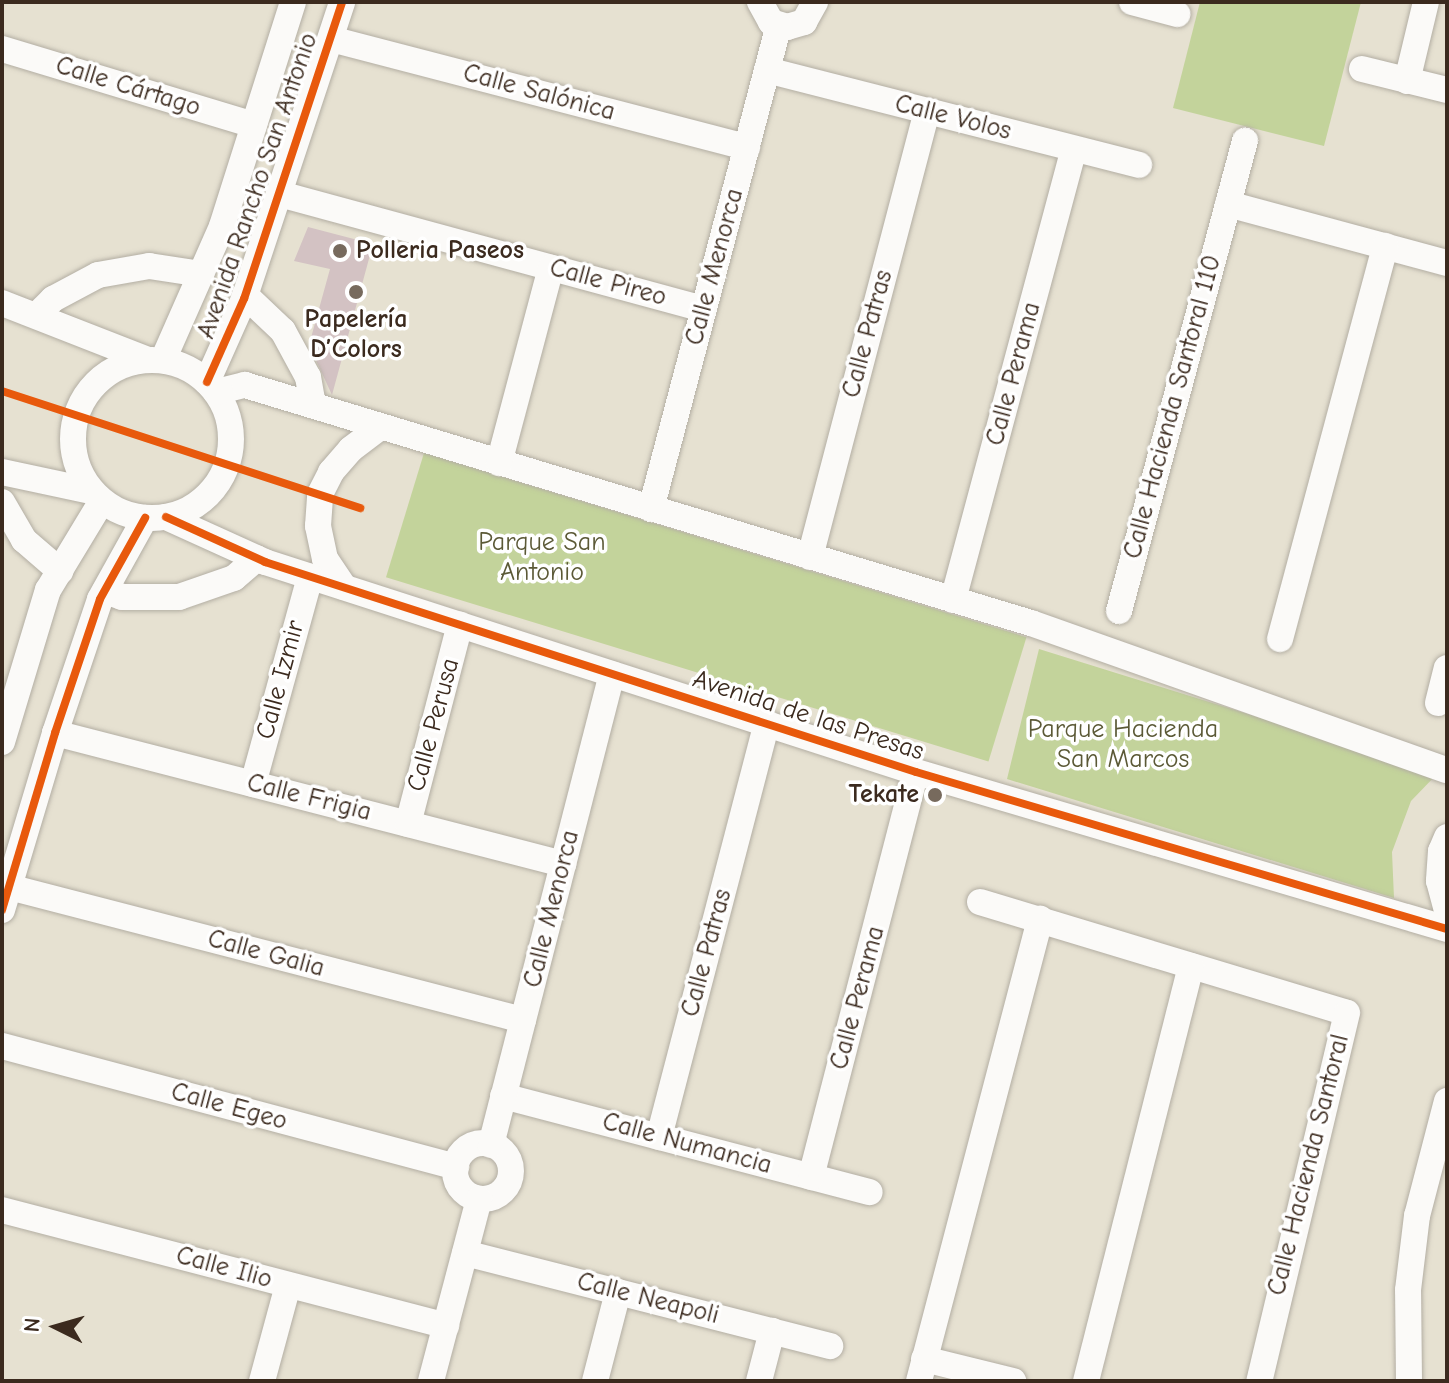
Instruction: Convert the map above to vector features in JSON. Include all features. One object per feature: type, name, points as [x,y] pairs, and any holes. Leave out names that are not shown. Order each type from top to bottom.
[{"type":"street","name":"Avenida Rancho San Antonio","points":[[155,360],[201,274],[222,226],[293,2]]},
{"type":"street","name":"Avenida Rancho San Antonio","points":[[212,387],[280,194],[342,2]]},
{"type":"street","points":[[760,2],[764,15],[779,26],[804,22],[815,2]]},
{"type":"street","points":[[1132,2],[1177,14]]},
{"type":"street","points":[[1407,81],[1426,2]]},
{"type":"street","name":"Calle Menorca","points":[[651,509],[779,26]]},
{"type":"street","name":"Calle Salónica","points":[[331,39],[747,147]]},
{"type":"street","name":"Calle Cártago","points":[[2,49],[254,125]]},
{"type":"street","points":[[1362,69],[1447,90]]},
{"type":"street","name":"Calle Volos","points":[[767,70],[1139,165]]},
{"type":"street","name":"Calle Patras","points":[[810,557],[927,111]]},
{"type":"street","name":"Calle Hacienda Santoral 110","points":[[1119,611],[1245,141]]},
{"type":"street","name":"Calle Perama","points":[[953,600],[1074,149]]},
{"type":"street","name":"Calle Pireo","points":[[280,194],[704,309]]},
{"type":"street","points":[[1228,204],[1447,263]]},
{"type":"street","points":[[1280,639],[1385,246]]},
{"type":"street","points":[[37,315],[53,299],[98,275],[149,266],[201,274]]},
{"type":"street","points":[[499,463],[551,268]]},
{"type":"street","points":[[245,295],[283,331],[308,377],[313,406]]},
{"type":"street","points":[[2,303],[155,360],[187,368],[212,387],[230,426],[227,464],[210,493],[190,508],[155,518],[122,513],[97,496],[2,472]]},
{"type":"street","points":[[97,496],[74,457],[76,415],[85,396],[101,377],[122,365],[155,360]]},
{"type":"street","points":[[212,387],[245,385],[1031,623],[1447,770]]},
{"type":"street","points":[[344,587],[325,559],[318,526],[320,494],[341,461],[380,427]]},
{"type":"street","points":[[4,727],[48,590],[97,496]]},
{"type":"street","points":[[2,502],[24,540],[60,571]]},
{"type":"street","points":[[5,899],[55,733],[105,591],[155,518]]},
{"type":"street","name":"Avenida de las Presas","points":[[155,518],[310,577],[916,772],[1447,929]]},
{"type":"street","points":[[105,591],[122,597],[179,597],[234,578],[257,558]]},
{"type":"street","name":"Calle Izmir","points":[[253,784],[310,577]]},
{"type":"street","name":"Calle Perusa","points":[[408,824],[460,625]]},
{"type":"street","points":[[1438,703],[1447,668]]},
{"type":"street","name":"Calle Menorca","points":[[491,1145],[612,674]]},
{"type":"street","name":"Calle Patras","points":[[659,1137],[767,723]]},
{"type":"street","name":"Calle Frigia","points":[[55,733],[563,864]]},
{"type":"street","name":"Calle Perama","points":[[811,1177],[916,772]]},
{"type":"street","points":[[1447,837],[1441,851],[1439,881],[1447,911]]},
{"type":"street","name":"Calle Galia","points":[[5,899],[523,1020]]},
{"type":"street","name":"Calle Hacienda Santoral","points":[[980,902],[1347,1013],[1259,1381]]},
{"type":"street","points":[[1013,1381],[922,1370],[1040,919]]},
{"type":"street","points":[[1086,1381],[1191,966]]},
{"type":"street","name":"Calle Egeo","points":[[2,1046],[456,1167]]},
{"type":"street","name":"Calle Numancia","points":[[503,1096],[870,1192]]},
{"type":"street","points":[[1409,1381],[1408,1290],[1417,1216],[1447,1101]]},
{"type":"street","points":[[491,1145],[499,1149],[510,1164],[509,1182],[497,1196],[479,1199],[458,1184],[456,1167],[468,1148],[491,1145]]},
{"type":"street","points":[[431,1381],[479,1199]]},
{"type":"street","name":"Calle Ilio","points":[[2,1210],[446,1326]]},
{"type":"street","name":"Calle Neapoli","points":[[465,1253],[830,1346]]},
{"type":"street","points":[[262,1381],[288,1285]]},
{"type":"street","points":[[595,1381],[618,1292]]},
{"type":"street","points":[[759,1381],[772,1331]]},
{"type":"green space","points":[[1200,2],[1361,2],[1324,146],[1173,108]]},
{"type":"green space","name":"Parque San Antonio","points":[[424,453],[1026,637],[988,762],[386,577]]},
{"type":"green space","name":"Parque Hacienda San Marcos","points":[[1039,649],[1438,773],[1411,801],[1392,852],[1394,898],[1007,779]]},
{"type":"building","points":[[308,227],[373,244],[332,395],[309,345],[330,269],[294,261]]},
{"type":"cycle path","points":[[207,382],[244,299],[342,2]]},
{"type":"cycle path","points":[[2,391],[360,508]]},
{"type":"cycle path","points":[[166,517],[265,562],[916,772],[1447,929]]},
{"type":"cycle path","points":[[2,910],[55,733],[100,599],[145,518]]},
{"type":"place","name":"Polleria Paseos","points":[[340,251]]},
{"type":"place","name":"Papelería D’Colors","points":[[356,292]]},
{"type":"place","name":"Tekate","points":[[935,795]]}]
